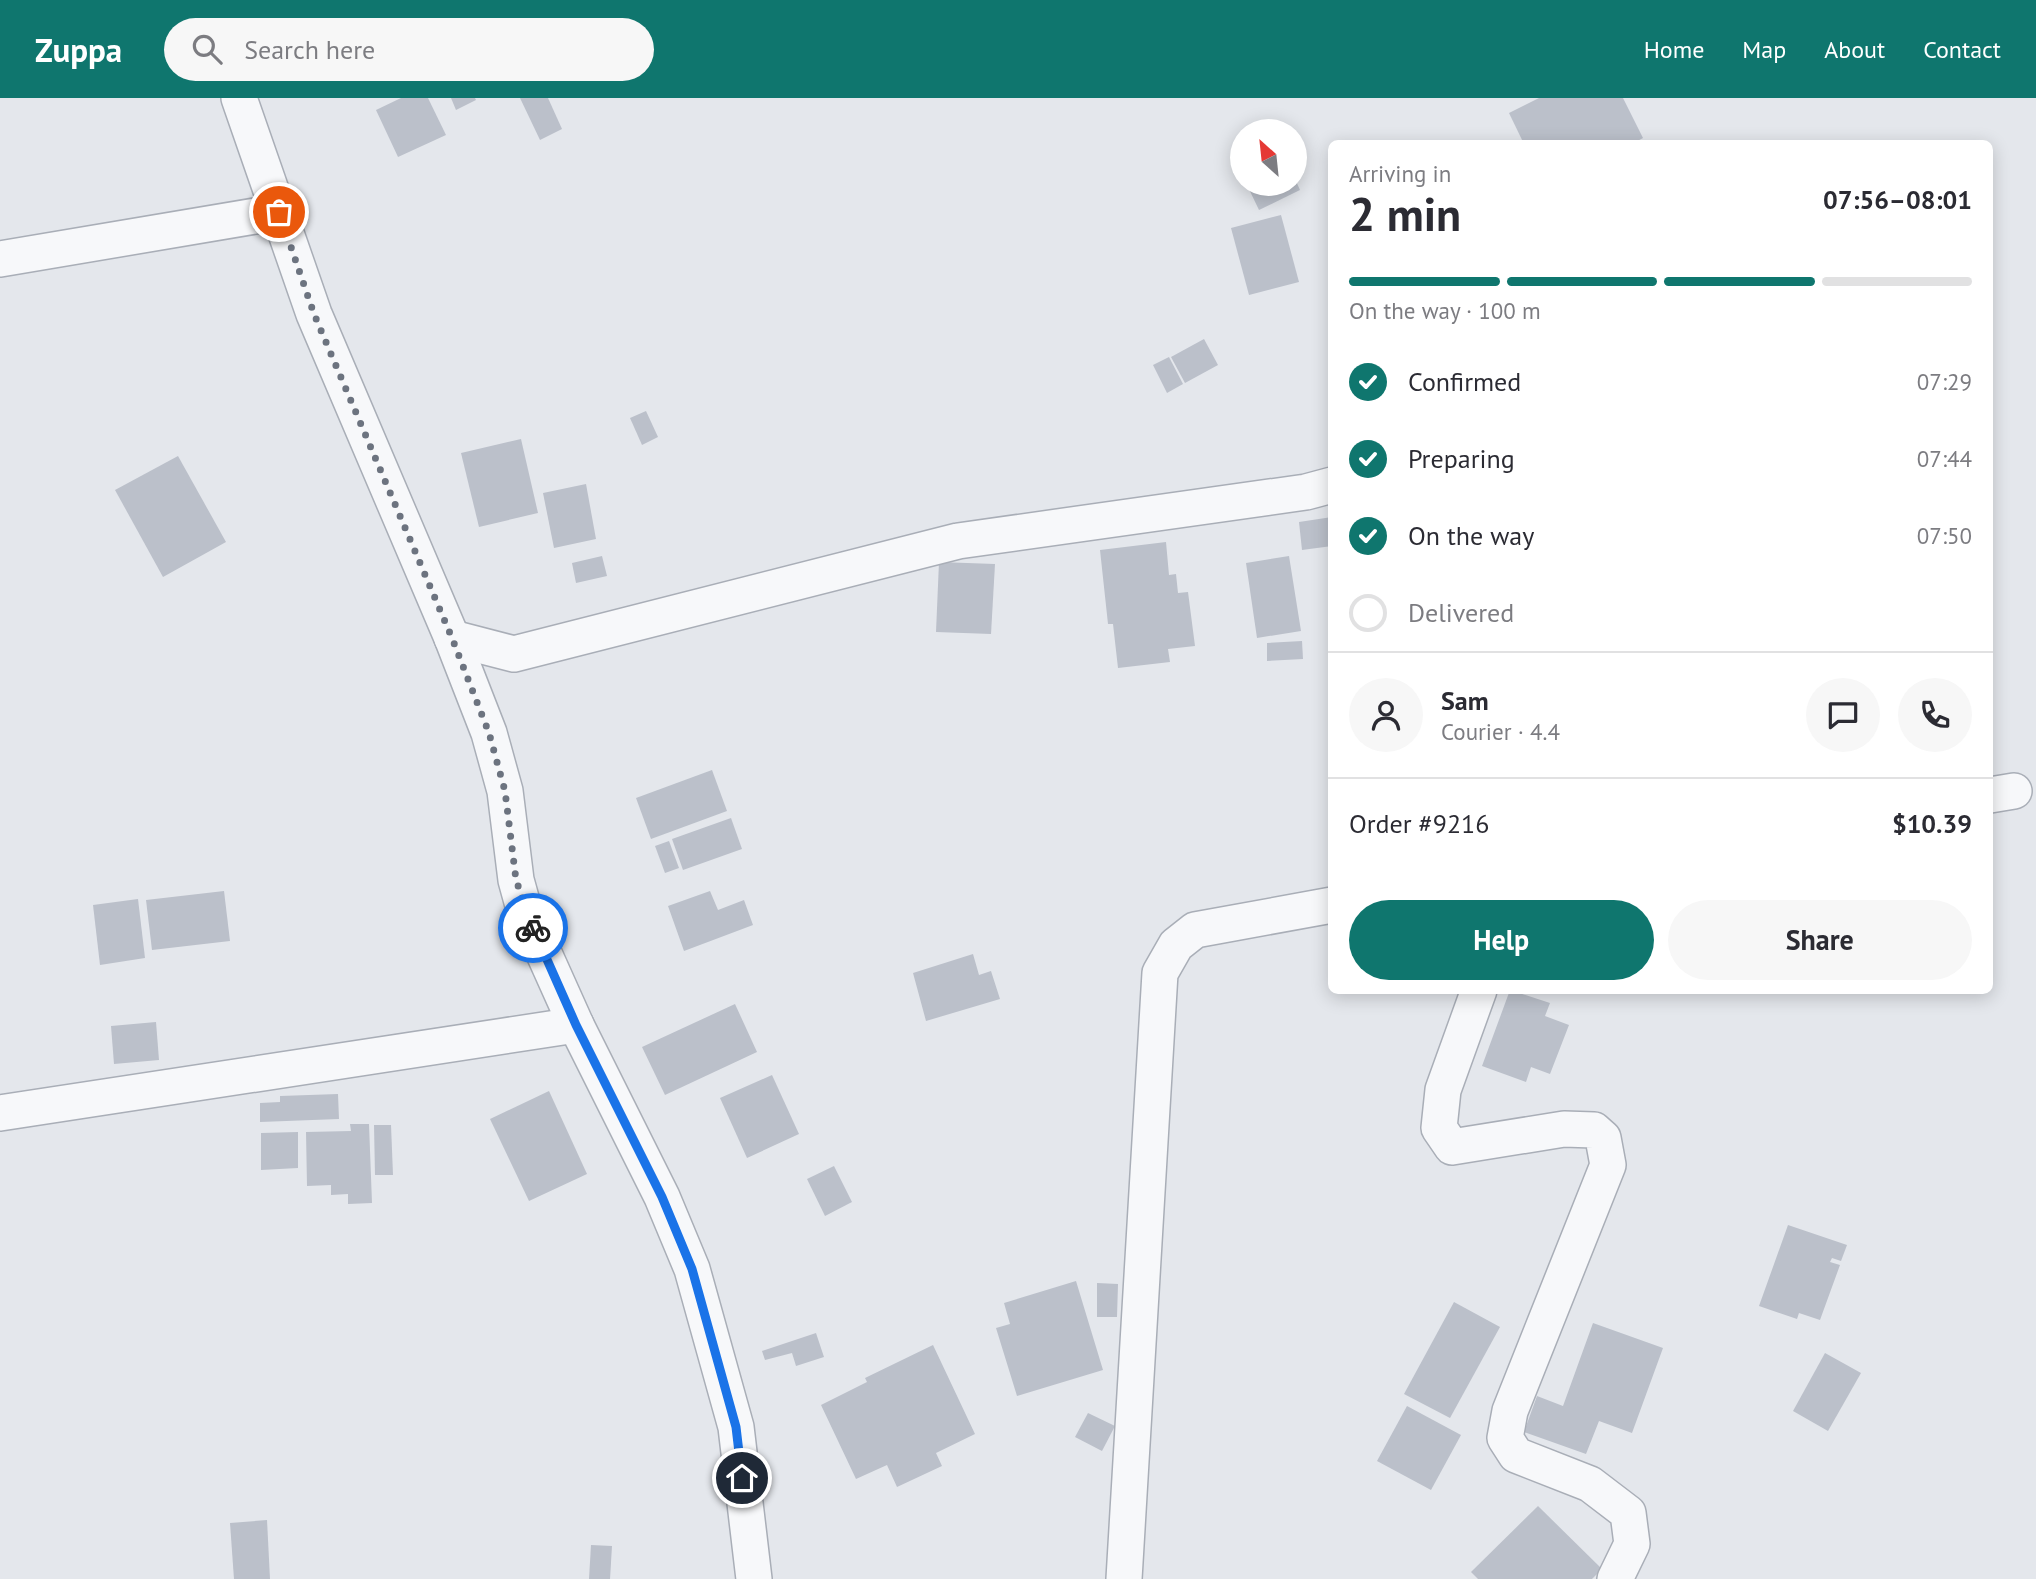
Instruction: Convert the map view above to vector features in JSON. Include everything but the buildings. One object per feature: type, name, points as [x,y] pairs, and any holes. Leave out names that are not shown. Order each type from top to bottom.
[{"type":"street","points":[[239,98],[314,314],[452,638],[489,733],[505,791],[516,880],[524,909],[576,1025],[662,1197],[692,1269],[736,1427],[754,1579]]},
{"type":"street","points":[[0,259],[279,212]]},
{"type":"street","points":[[452,638],[514,654],[958,541],[1306,492],[1328,486]]},
{"type":"street","points":[[1124,1579],[1160,973],[1176,945],[1195,930],[1328,906]]},
{"type":"street","points":[[1478,994],[1443,1090],[1439,1128],[1452,1147],[1564,1129],[1594,1130],[1603,1138],[1608,1165],[1510,1411],[1505,1438],[1516,1455],[1590,1484],[1628,1513],[1632,1544],[1615,1579]]},
{"type":"street","points":[[0,1113],[576,1025]]},
{"type":"way so far","points":[[279,212],[314,314],[452,638],[489,733],[505,791],[516,880],[524,909],[533,928]]},
{"type":"route","points":[[533,928],[576,1025],[662,1197],[692,1269],[718,1352],[736,1427],[742,1478]]}]
